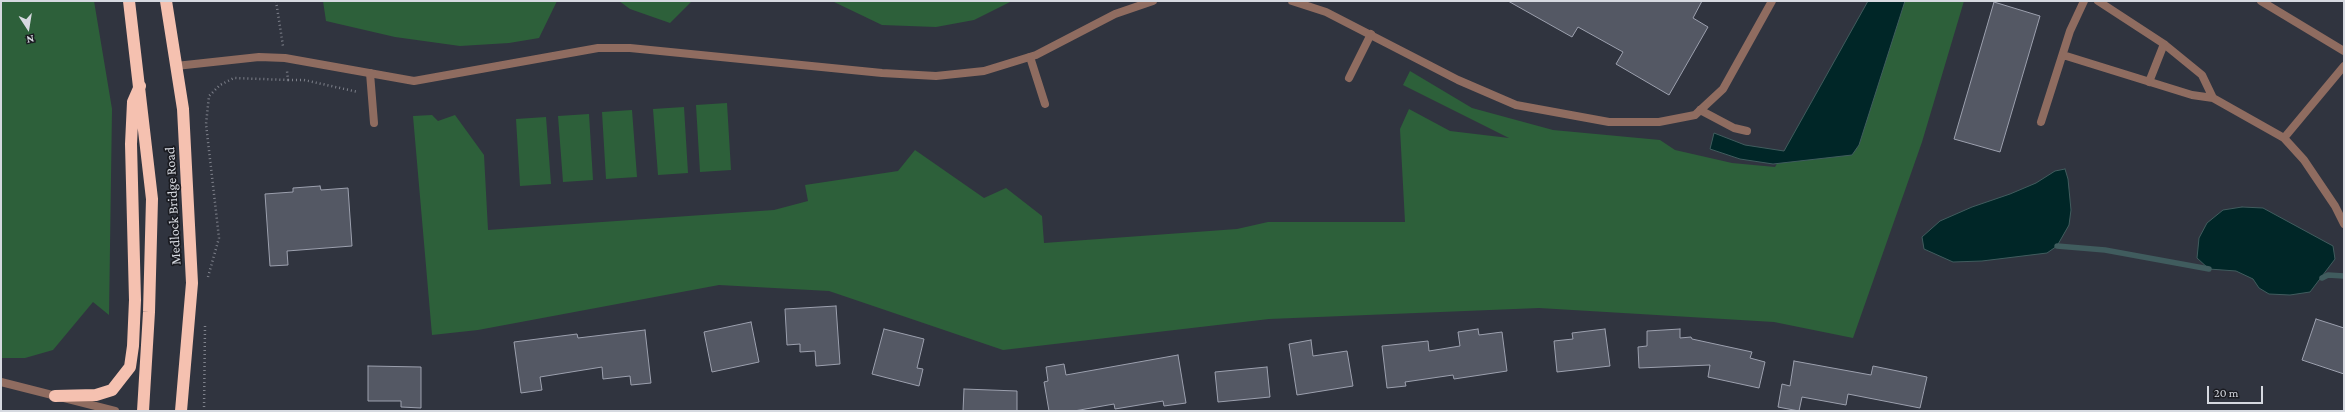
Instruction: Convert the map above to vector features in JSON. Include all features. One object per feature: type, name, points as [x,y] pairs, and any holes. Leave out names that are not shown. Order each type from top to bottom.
[{"type":"highway","name":"Medlock Bridge Road","points":[[129,1],[140,85],[152,199],[149,312],[144,411]]},
{"type":"highway","name":"Medlock Bridge Road","points":[[166,1],[183,109],[192,283],[181,411]]},
{"type":"highway","name":"Medlock Bridge Road","points":[[55,396],[96,394],[112,390],[130,367],[133,346],[135,300],[131,144],[133,102],[140,85]]},
{"type":"street","points":[[176,66],[259,57],[285,58],[414,81],[598,48],[630,48],[882,73],[936,76],[984,71],[1030,57],[1114,14],[1153,1]]},
{"type":"street","points":[[1292,1],[1326,12],[1458,80],[1516,104],[1609,122],[1660,122],[1695,115],[1723,89],[1772,1]]},
{"type":"street","points":[[2041,122],[2070,31],[2084,1]]},
{"type":"street","points":[[2098,1],[2164,44],[2202,75],[2213,98]]},
{"type":"street","points":[[2261,1],[2344,51]]},
{"type":"street","points":[[1349,78],[1371,34]]},
{"type":"street","points":[[2149,82],[2164,44]]},
{"type":"street","points":[[2063,54],[2192,95],[2213,98],[2284,138],[2304,160],[2335,206],[2344,224]]},
{"type":"street","points":[[1030,57],[1046,104]]},
{"type":"street","points":[[2284,138],[2344,66]]},
{"type":"street","points":[[370,73],[374,123]]},
{"type":"street","points":[[1700,110],[1734,128],[1748,131]]},
{"type":"street","points":[[1,382],[115,411]]},
{"type":"path","points":[[276,1],[288,80]]},
{"type":"path","points":[[206,284],[218,238],[206,124],[209,96],[220,85],[234,78],[304,80],[372,95]]},
{"type":"path","points":[[204,411],[205,323]]},
{"type":"green space","points":[[1,1],[94,1],[112,109],[109,315],[93,302],[53,350],[25,358],[1,358]]},
{"type":"green space","points":[[323,1],[557,1],[539,38],[509,43],[460,46],[395,37],[326,21]]},
{"type":"green space","points":[[619,1],[692,1],[670,23],[630,9]]},
{"type":"green space","points":[[832,1],[1012,1],[974,20],[936,27],[882,25]]},
{"type":"green space","points":[[1869,1],[1964,1],[1922,142],[1853,338],[1774,322],[1539,308],[1269,319],[1003,350],[829,291],[719,285],[478,330],[432,335],[413,116],[432,115],[438,121],[455,115],[484,155],[488,230],[774,210],[808,201],[805,185],[898,171],[915,150],[984,198],[1006,188],[1042,216],[1044,243],[1237,229],[1268,222],[1405,222],[1400,129],[1409,109],[1450,131],[1509,138],[1403,85],[1410,71],[1472,108],[1553,130],[1660,140],[1675,150],[1732,163],[1775,167]]},
{"type":"green space","points":[[727,103],[731,170],[700,172],[696,105]]},
{"type":"green space","points":[[684,107],[688,173],[658,175],[653,109]]},
{"type":"green space","points":[[632,110],[637,177],[606,179],[602,112]]},
{"type":"green space","points":[[589,114],[593,180],[563,182],[558,116]]},
{"type":"green space","points":[[546,117],[551,184],[520,186],[516,119]]},
{"type":"shaded area","points":[[1868,1],[1905,1],[1859,145],[1852,155],[1773,164],[1740,159],[1710,149],[1714,133],[1745,145],[1784,151]]},
{"type":"shaded area","points":[[2065,169],[2068,179],[2071,210],[2069,225],[2057,246],[2047,253],[1982,261],[1953,262],[1924,249],[1922,237],[1940,221],[1972,207],[2036,183],[2055,171]]},
{"type":"shaded area","points":[[2242,207],[2263,208],[2333,246],[2335,259],[2310,292],[2290,295],[2269,294],[2259,288],[2253,279],[2236,271],[2209,269],[2197,258],[2199,238],[2207,223],[2223,210]]},
{"type":"building","points":[[1508,1],[1702,1],[1693,18],[1708,27],[1669,95],[1616,64],[1623,52],[1578,27],[1572,37]]},
{"type":"building","points":[[1994,2],[2040,16],[2000,152],[1954,139]]},
{"type":"building","points":[[320,186],[321,190],[348,188],[352,246],[287,251],[288,265],[270,266],[265,194],[293,192],[293,188]]},
{"type":"building","points":[[836,306],[840,364],[816,366],[815,351],[800,352],[800,344],[787,345],[785,309]]},
{"type":"building","points":[[2316,319],[2344,328],[2344,374],[2302,360]]},
{"type":"building","points":[[751,322],[759,362],[712,372],[704,332]]},
{"type":"building","points":[[884,329],[924,339],[917,368],[923,369],[919,386],[872,374]]},
{"type":"building","points":[[1478,329],[1479,335],[1502,332],[1507,371],[1454,379],[1453,375],[1405,382],[1406,386],[1387,388],[1382,346],[1428,341],[1429,351],[1460,346],[1458,332]]},
{"type":"building","points":[[1605,329],[1610,366],[1557,372],[1554,341],[1573,339],[1572,333]]},
{"type":"building","points":[[1680,329],[1680,338],[1691,337],[1692,339],[1752,352],[1750,358],[1765,362],[1759,388],[1708,377],[1710,365],[1639,368],[1638,347],[1647,346],[1647,331]]},
{"type":"building","points":[[645,330],[651,383],[631,385],[630,376],[603,379],[602,367],[540,377],[542,390],[521,393],[514,342],[577,334],[578,338]]},
{"type":"building","points":[[1311,340],[1313,356],[1347,351],[1353,386],[1297,395],[1289,344]]},
{"type":"building","points":[[1178,355],[1186,403],[1164,406],[1163,401],[1115,409],[1114,404],[1074,411],[1049,411],[1044,382],[1048,381],[1046,367],[1064,364],[1066,375]]},
{"type":"building","points":[[1794,361],[1871,375],[1873,366],[1927,377],[1920,408],[1848,394],[1846,405],[1802,397],[1799,411],[1778,407],[1782,384],[1790,386]]},
{"type":"building","points":[[368,366],[421,367],[421,408],[401,407],[401,401],[368,401]]},
{"type":"building","points":[[1267,367],[1270,397],[1218,402],[1215,372]]},
{"type":"building","points":[[964,389],[1017,391],[1017,411],[963,411]]},
{"type":"waterway","points":[[2057,246],[2105,250],[2209,269]]},
{"type":"waterway","points":[[2322,278],[2328,275],[2344,276]]}]
